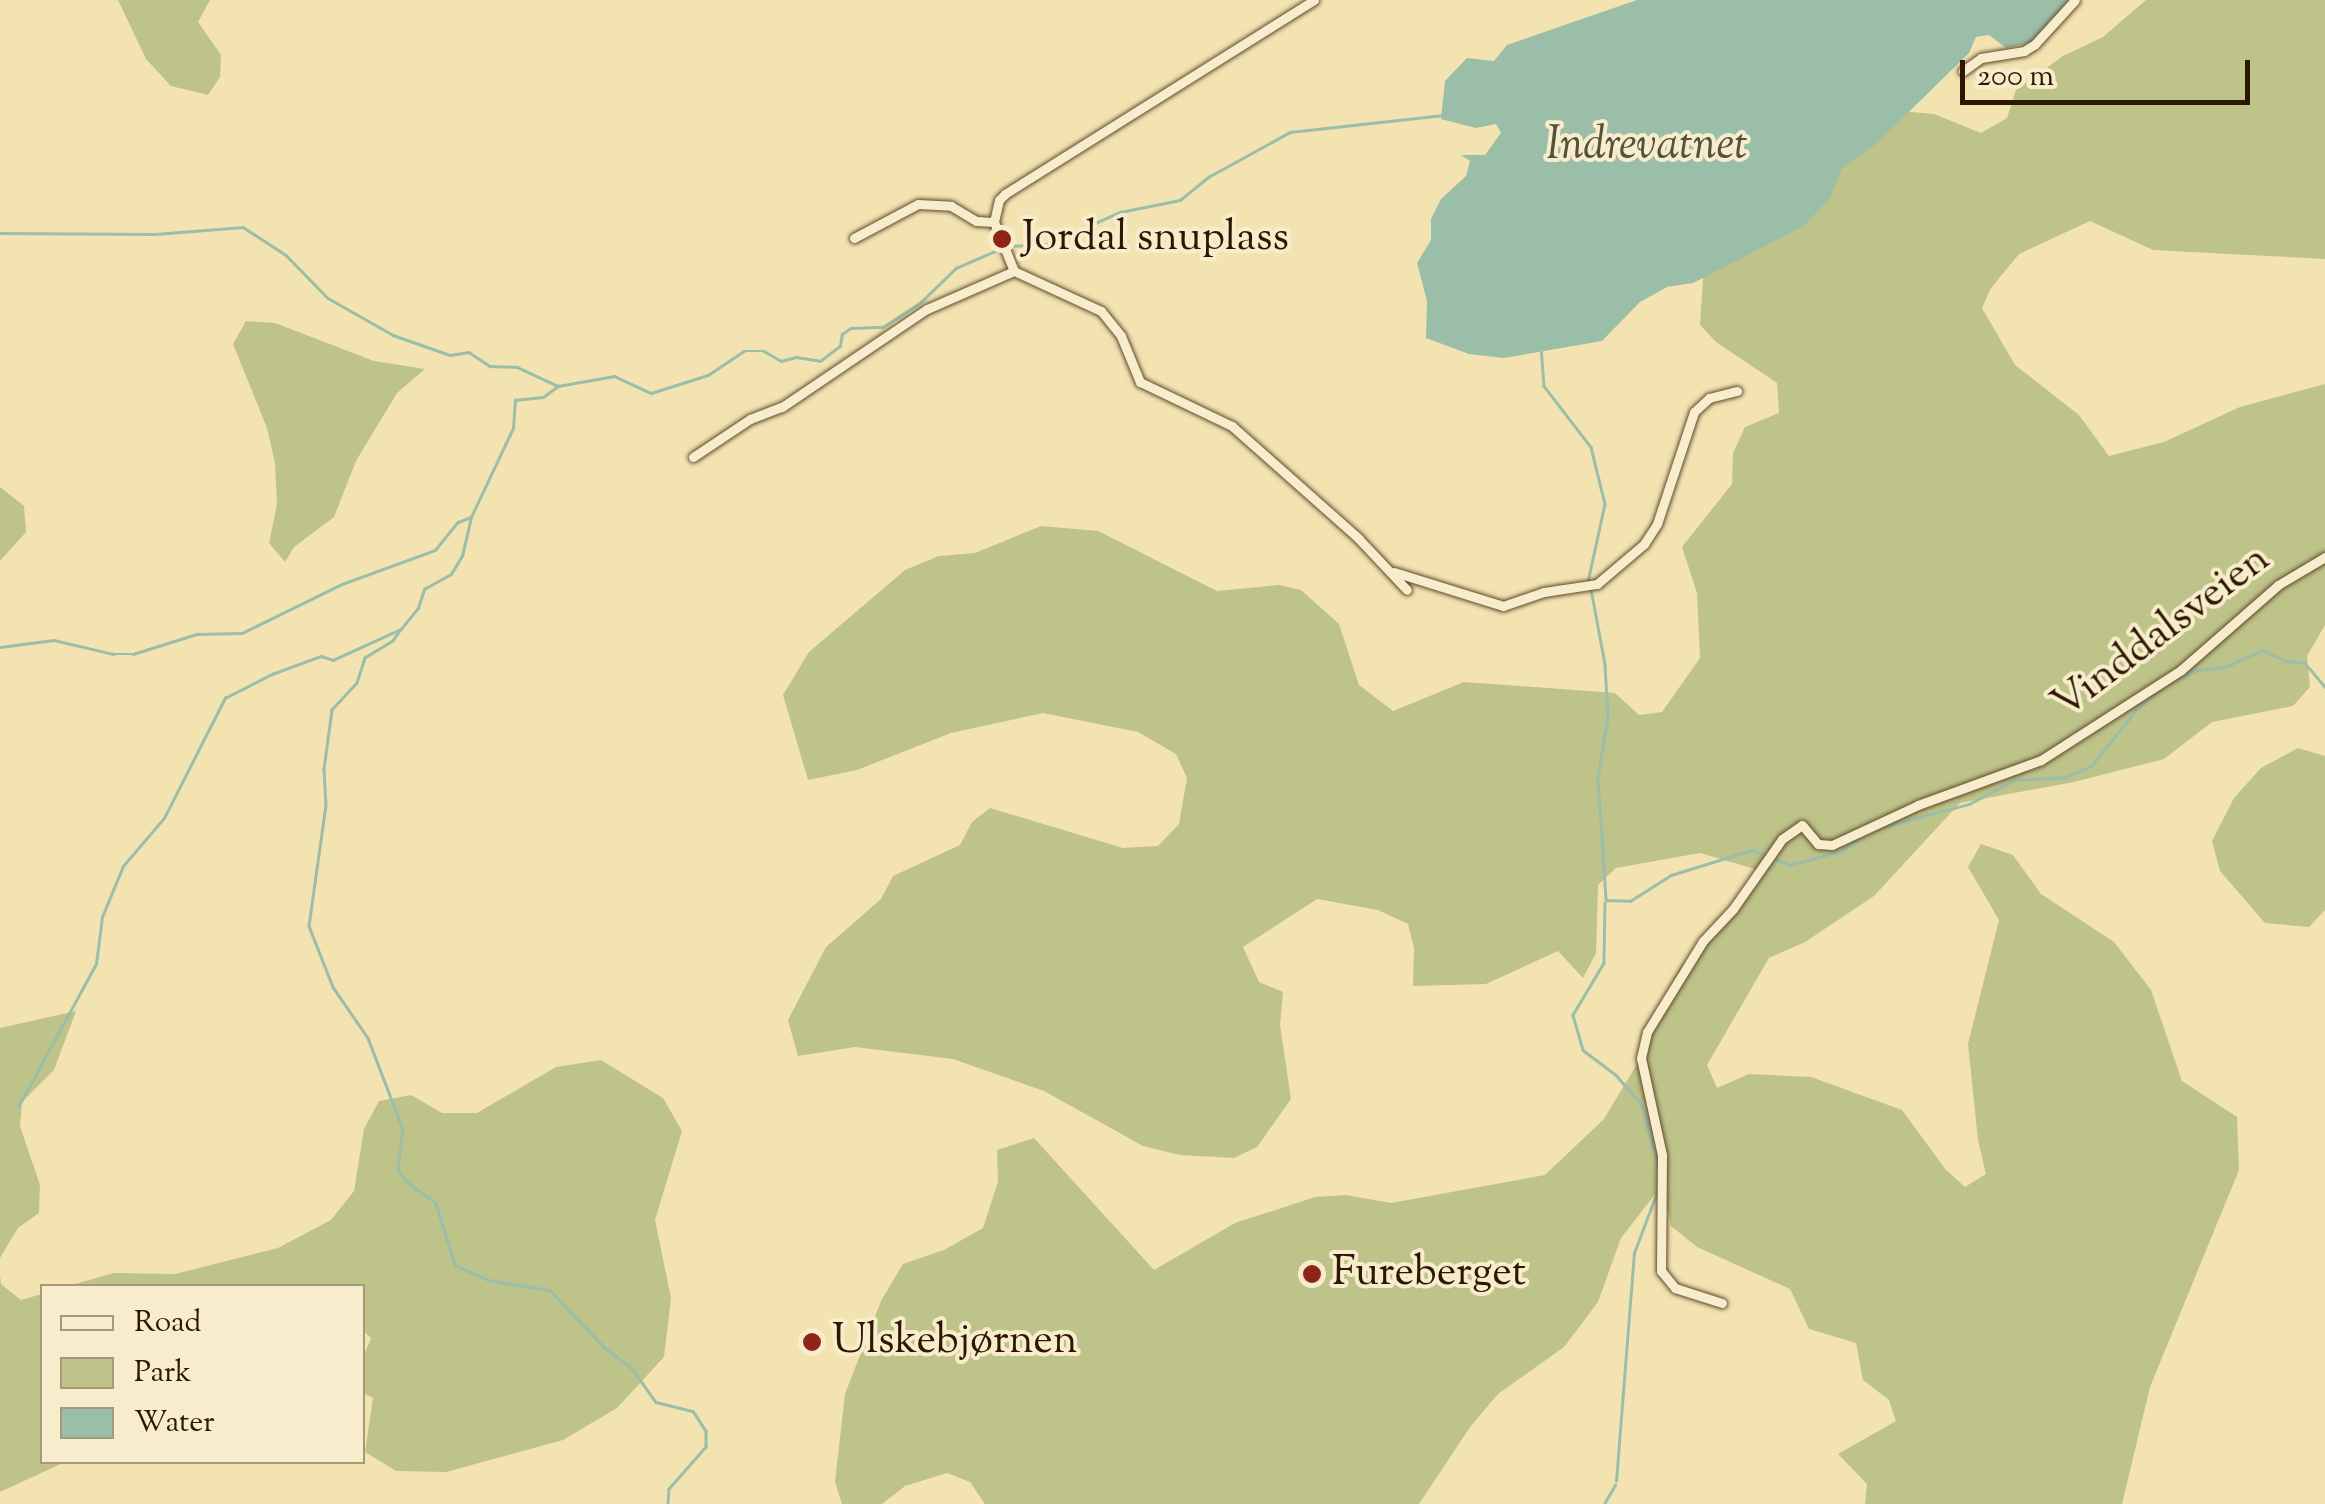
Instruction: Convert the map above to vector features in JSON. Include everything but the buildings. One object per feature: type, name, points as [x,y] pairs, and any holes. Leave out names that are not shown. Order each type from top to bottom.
[{"type":"street","points":[[1314,0],[1005,194],[999,200],[994,222],[1014,271],[1101,312],[1121,336],[1140,382],[1232,426],[1407,590]]},
{"type":"street","points":[[1964,71],[1981,58],[2035,44],[2076,0]]},
{"type":"street","points":[[854,238],[918,204],[951,206],[976,221],[994,222]]},
{"type":"street","points":[[693,457],[750,419],[782,407],[928,309],[1014,271]]},
{"type":"street","points":[[1391,572],[1503,606],[1544,592],[1597,584],[1644,544],[1657,524],[1694,412],[1710,398],[1737,390]]},
{"type":"street","name":"Vinddalsveien","points":[[1722,1304],[1675,1288],[1660,1271],[1662,1155],[1642,1058],[1648,1032],[1692,958],[1774,852],[1798,826],[1805,826],[1818,844],[1832,845],[1876,822],[2050,755],[2180,670],[2278,585],[2325,557]]},
{"type":"green space","points":[[118,0],[210,0],[198,22],[221,55],[220,77],[208,95],[171,86],[146,59]]},
{"type":"green space","points":[[2146,0],[2325,0],[2325,259],[2153,250],[2090,221],[2019,254],[1991,288],[1982,308],[2015,365],[2079,415],[2109,456],[2164,442],[2240,407],[2325,384],[2325,625],[2307,656],[2310,687],[2293,706],[2212,722],[2164,759],[2074,782],[1960,803],[1874,896],[1805,942],[1769,958],[1707,1065],[1717,1088],[1749,1074],[1811,1077],[1902,1110],[1946,1170],[1965,1187],[1986,1174],[1978,1140],[1968,1044],[1999,920],[1968,867],[1981,844],[2013,855],[2041,894],[2114,942],[2151,990],[2182,1081],[2237,1117],[2239,1170],[2150,1387],[2122,1504],[1865,1504],[1867,1484],[1838,1454],[1896,1421],[1889,1400],[1863,1380],[1856,1343],[1809,1329],[1790,1289],[1697,1247],[1671,1226],[1663,1184],[1621,1238],[1598,1302],[1564,1347],[1498,1394],[1470,1427],[1419,1504],[985,1504],[970,1482],[947,1473],[905,1486],[882,1504],[842,1504],[835,1482],[845,1394],[881,1301],[903,1264],[944,1250],[983,1228],[998,1182],[997,1150],[1034,1138],[1154,1270],[1235,1223],[1315,1197],[1346,1195],[1391,1203],[1545,1175],[1604,1119],[1649,1044],[1656,1015],[1679,969],[1765,872],[1700,853],[1616,868],[1598,885],[1596,953],[1583,978],[1558,951],[1486,984],[1413,986],[1414,948],[1408,924],[1378,910],[1317,899],[1243,947],[1259,982],[1283,992],[1280,1025],[1291,1099],[1257,1147],[1234,1158],[1180,1155],[1143,1146],[1044,1091],[953,1059],[855,1047],[798,1056],[788,1020],[826,947],[881,899],[893,876],[960,845],[972,822],[990,808],[1123,848],[1158,846],[1179,824],[1187,778],[1176,754],[1138,732],[1043,713],[951,733],[857,770],[808,780],[783,695],[809,652],[905,570],[939,556],[975,553],[1041,526],[1098,531],[1217,591],[1279,585],[1301,590],[1339,624],[1359,685],[1393,711],[1464,682],[1615,693],[1639,715],[1662,712],[1700,658],[1697,593],[1682,547],[1732,484],[1733,453],[1745,427],[1779,413],[1777,383],[1716,342],[1700,325],[1704,264],[1889,110],[1934,114],[1981,133],[2007,118],[2016,90],[2063,56],[2103,37]]},
{"type":"green space","points":[[246,321],[275,323],[374,361],[425,369],[397,393],[356,461],[334,517],[294,547],[285,562],[269,543],[277,504],[275,463],[267,428],[233,344]]},
{"type":"green space","points":[[0,487],[24,506],[26,532],[0,561]]},
{"type":"green space","points":[[2298,748],[2325,756],[2325,910],[2309,927],[2265,923],[2220,871],[2212,841],[2234,798],[2261,768]]},
{"type":"green space","points":[[76,1011],[54,1070],[22,1102],[20,1126],[40,1185],[39,1213],[18,1228],[0,1258],[0,1028]]},
{"type":"green space","points":[[601,1060],[663,1098],[682,1131],[655,1220],[671,1298],[664,1357],[617,1408],[563,1440],[446,1472],[396,1471],[365,1452],[373,1398],[365,1394],[365,1352],[371,1338],[365,1333],[365,1284],[75,1284],[114,1273],[175,1274],[278,1248],[331,1220],[354,1191],[364,1129],[379,1101],[411,1095],[442,1113],[477,1113],[556,1067]]},
{"type":"green space","points":[[0,1275],[1,1284],[21,1300],[40,1295],[40,1464],[61,1464],[0,1492]]},
{"type":"water","name":"Indrevatnet","points":[[1637,0],[2069,0],[2030,43],[2006,48],[1989,35],[1976,37],[1969,53],[1876,144],[1842,168],[1830,198],[1804,226],[1693,283],[1667,287],[1640,302],[1602,341],[1504,358],[1469,354],[1426,338],[1427,301],[1417,263],[1431,240],[1431,219],[1441,199],[1466,176],[1470,161],[1461,155],[1485,155],[1501,133],[1496,124],[1476,128],[1441,119],[1445,81],[1467,58],[1494,61],[1507,45]]},
{"type":"waterway","points":[[1009,246],[1049,244],[1120,212],[1180,200],[1210,176],[1290,132],[1443,115]]},
{"type":"waterway","points":[[0,233],[155,234],[243,227],[286,255],[328,298],[393,335],[450,355],[469,352],[490,366],[517,367],[558,386],[614,376],[651,393],[708,375],[744,351],[764,351],[781,361],[796,357],[820,361],[840,346],[842,334],[851,328],[883,327],[921,302],[956,268],[1002,248]]},
{"type":"waterway","points":[[1541,346],[1544,386],[1591,447],[1605,504],[1588,582]]},
{"type":"waterway","points":[[18,1107],[96,964],[102,917],[123,866],[164,818],[225,698],[272,674],[321,656],[333,660],[401,629],[418,608],[424,589],[451,574],[462,556],[471,517],[513,428],[515,400],[543,397],[558,386]]},
{"type":"waterway","points":[[0,647],[54,640],[113,654],[133,654],[197,634],[242,633],[342,584],[435,550],[458,522],[471,517]]},
{"type":"waterway","points":[[1591,589],[1605,664],[1608,717],[1598,778],[1606,900],[1630,901],[1671,875],[1752,850],[1767,856]]},
{"type":"waterway","points":[[401,629],[393,641],[365,658],[357,683],[332,710],[324,769],[326,805],[309,926],[333,987],[368,1038],[403,1129],[398,1169],[406,1181],[436,1203],[455,1265],[488,1280],[550,1290],[604,1347],[631,1367],[656,1402],[693,1411],[706,1431],[706,1447],[669,1489],[668,1504]]},
{"type":"waterway","points":[[1875,829],[1969,804],[2015,780],[2067,777],[2091,766],[2137,709],[2166,685],[2197,670],[2225,667],[2263,650],[2286,661],[2305,663],[2325,687]]},
{"type":"waterway","points":[[1775,859],[1790,865],[1841,851],[1864,835]]},
{"type":"waterway","points":[[1605,903],[1604,963],[1573,1015],[1583,1050],[1616,1075],[1642,1105],[1657,1161]]},
{"type":"waterway","points":[[1616,1481],[1634,1253],[1657,1192]]},
{"type":"waterway","points":[[1604,1504],[1615,1485]]},
{"type":"place","name":"Jordal snuplass","points":[[1002,239]]},
{"type":"place","name":"Fureberget","points":[[1312,1274]]},
{"type":"place","name":"Ulskebjørnen","points":[[812,1342]]}]
